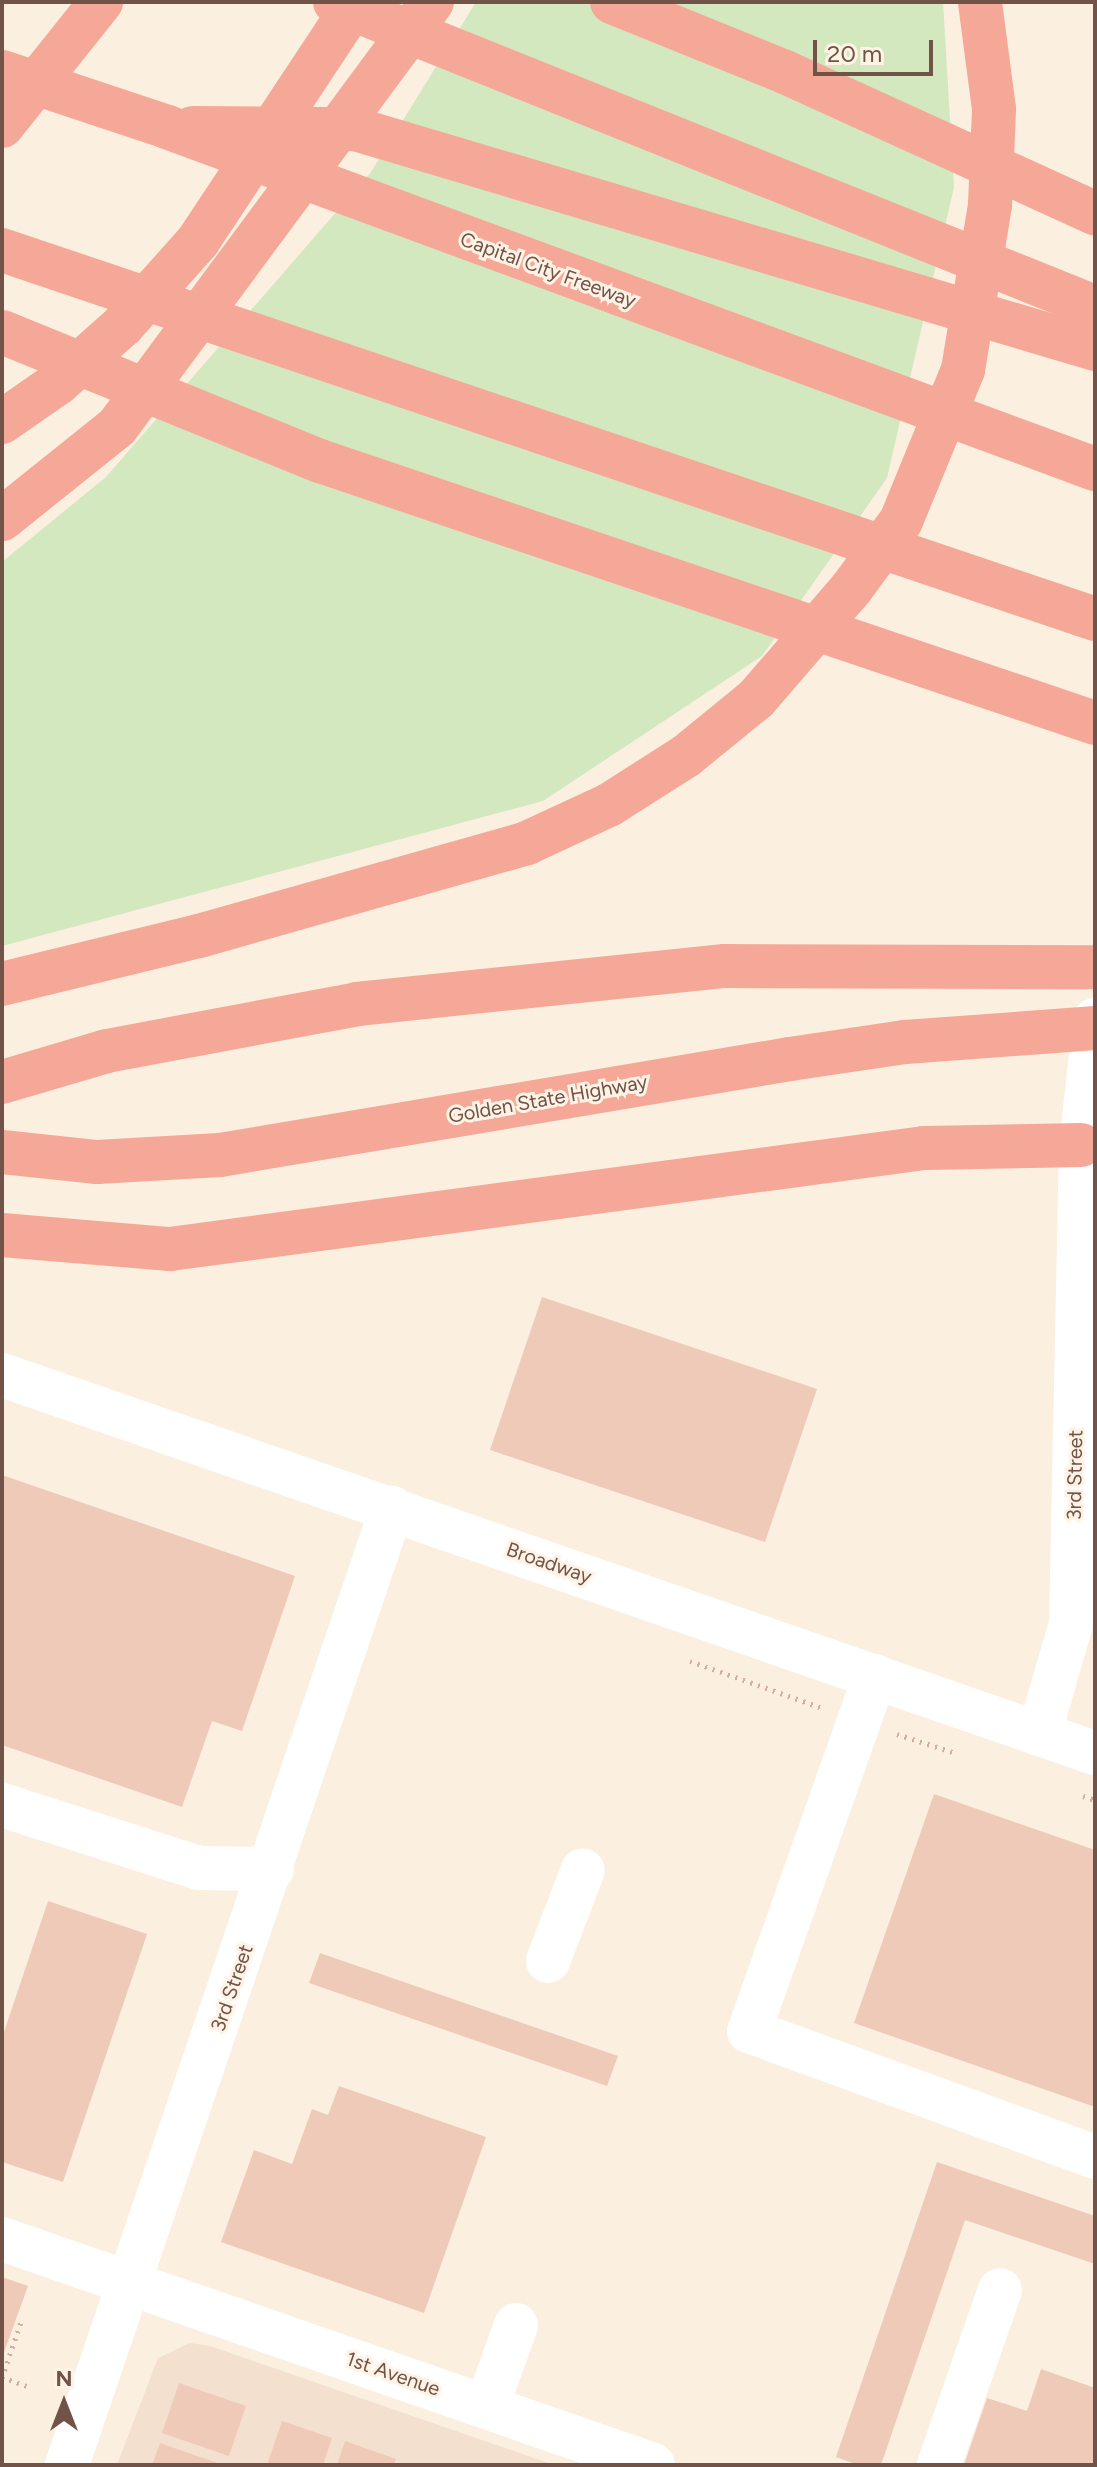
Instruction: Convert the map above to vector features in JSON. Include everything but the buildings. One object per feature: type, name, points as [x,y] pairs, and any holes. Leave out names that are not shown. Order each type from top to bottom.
[{"type":"highway","points":[[2,126],[101,2]]},
{"type":"highway","points":[[335,2],[1095,307]]},
{"type":"highway","points":[[315,59],[342,2]]},
{"type":"highway","points":[[2,422],[58,383],[123,325],[198,241],[315,59],[356,2]]},
{"type":"highway","points":[[2,519],[117,427],[432,2]]},
{"type":"highway","points":[[612,2],[785,72],[1095,213]]},
{"type":"highway","points":[[2,984],[58,973],[527,843],[609,805],[673,764],[756,699],[851,589],[901,521],[963,370],[990,205],[994,109],[980,2]]},
{"type":"highway","name":"Capital City Freeway","points":[[2,72],[167,127],[1095,469]]},
{"type":"highway","points":[[167,127],[355,129],[1095,349]]},
{"type":"highway","points":[[2,250],[1095,619]]},
{"type":"highway","points":[[2,332],[320,461],[1095,723]]},
{"type":"highway","points":[[2,1082],[107,1051],[357,1004],[725,966],[1095,967]]},
{"type":"highway","name":"Golden State Highway","points":[[2,1152],[97,1162],[220,1155],[790,1059],[988,1035],[1095,1028]]},
{"type":"highway","points":[[2,1235],[170,1249],[924,1148],[1081,1145]]},
{"type":"street","name":"3rd Street","points":[[1039,1734],[1071,1624],[1081,1145],[1095,1020]]},
{"type":"street","name":"Broadway","points":[[2,1375],[1095,1753]]},
{"type":"street","name":"3rd Street","points":[[67,2465],[133,2283],[392,1508]]},
{"type":"street","points":[[875,1676],[749,2031],[1095,2157]]},
{"type":"street","points":[[2,1805],[199,1868],[272,1869]]},
{"type":"street","points":[[548,1961],[583,1870]]},
{"type":"street","name":"1st Avenue","points":[[2,2239],[653,2465]]},
{"type":"street","points":[[939,2465],[1000,2290]]},
{"type":"street","points":[[487,2406],[516,2325]]},
{"type":"path","points":[[21,2322],[2,2378],[30,2387]]},
{"type":"shaded area","points":[[190,2343],[210,2346],[554,2465],[117,2465],[158,2358]]},
{"type":"green space","points":[[476,2],[943,2],[954,187],[887,478],[762,656],[543,801],[2,946],[2,562],[106,477],[371,172]]}]
